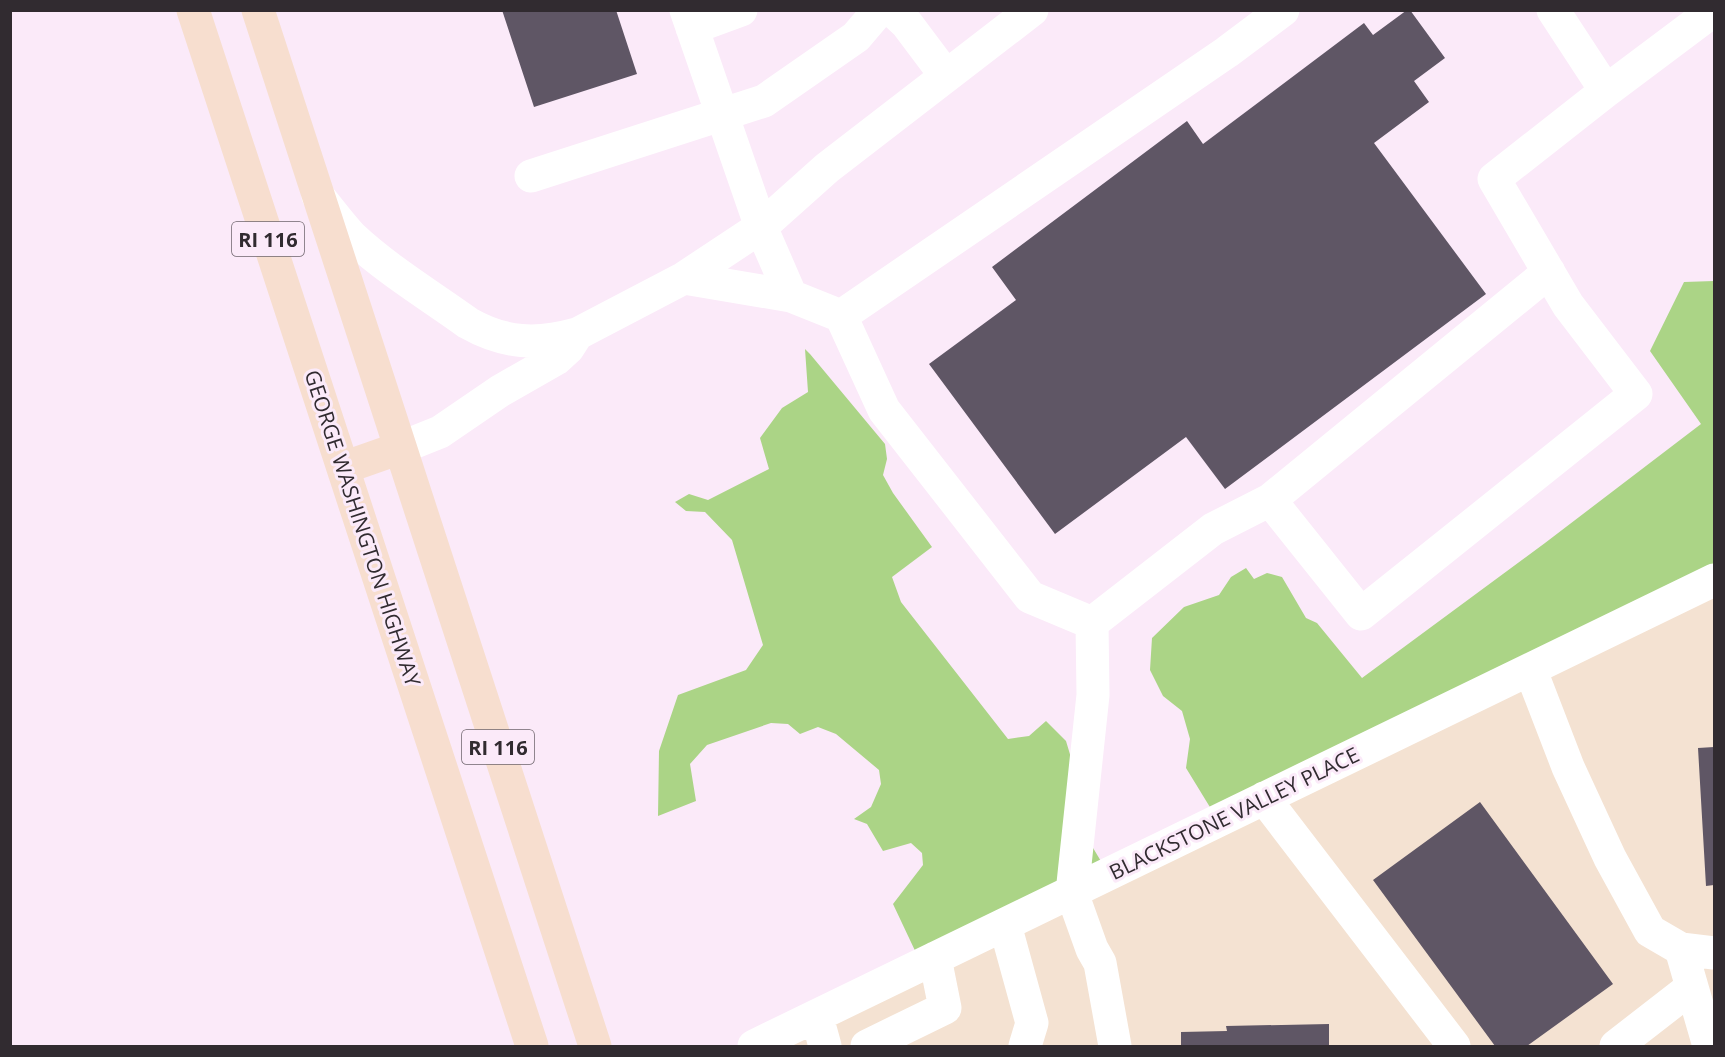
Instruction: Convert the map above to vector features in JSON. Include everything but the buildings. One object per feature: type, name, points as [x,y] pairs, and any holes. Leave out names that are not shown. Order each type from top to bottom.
[{"type":"main road","name":"GEORGE WASHINGTON HIGHWAY","points":[[193,10],[532,1047]]},
{"type":"main road","name":"RI 116","points":[[258,10],[595,1047]]},
{"type":"main road","points":[[343,468],[400,448]]},
{"type":"street","points":[[741,10],[688,19],[761,226],[792,296]]},
{"type":"street","points":[[531,176],[764,101],[856,37],[879,10]]},
{"type":"street","points":[[892,10],[907,24],[946,76]]},
{"type":"street","points":[[318,195],[340,224],[371,253],[468,323],[501,338],[525,341],[560,339],[577,334],[684,278],[761,226],[827,168],[1032,10]]},
{"type":"street","points":[[841,316],[1208,66],[1283,10]]},
{"type":"street","points":[[1553,10],[1606,91]]},
{"type":"street","points":[[1270,500],[1361,614],[1636,394],[1568,305],[1494,179],[1710,13],[1708,10]]},
{"type":"street","points":[[1092,623],[1213,529],[1270,500],[1549,272]]},
{"type":"street","points":[[684,278],[792,296],[841,316],[884,410],[1030,597],[1092,623]]},
{"type":"street","points":[[400,448],[440,432],[500,391],[556,359],[568,348],[577,334]]},
{"type":"street","name":"BLACKSTONE VALLEY PLACE","points":[[754,1047],[821,1032],[935,958],[1531,671],[1714,580]]},
{"type":"street","points":[[1092,623],[1093,695],[1071,892],[1092,949],[1100,963],[1114,1047]]},
{"type":"street","points":[[1531,671],[1568,767],[1610,858],[1650,931],[1681,949],[1714,953]]},
{"type":"street","points":[[1264,798],[1454,1047]]},
{"type":"street","points":[[1005,925],[1032,1023],[1025,1047]]},
{"type":"street","points":[[1681,949],[1709,1047]]},
{"type":"street","points":[[867,1047],[945,1008],[935,958]]},
{"type":"street","points":[[1616,1047],[1692,987]]},
{"type":"shaded area","points":[[1714,581],[1714,1046],[749,1046]]},
{"type":"green space","points":[[1714,281],[1714,576],[1216,817],[1186,768],[1190,739],[1182,711],[1163,696],[1150,670],[1152,638],[1184,607],[1219,595],[1231,577],[1246,568],[1254,579],[1267,573],[1282,577],[1306,618],[1317,623],[1362,678],[1701,424],[1650,351],[1684,282]]},
{"type":"green space","points":[[805,349],[885,444],[887,459],[883,475],[893,493],[932,547],[892,577],[901,602],[1008,739],[1029,736],[1046,721],[1066,741],[1075,771],[1074,816],[1105,868],[918,957],[893,904],[923,865],[922,853],[911,843],[883,851],[867,824],[854,819],[871,807],[881,784],[879,770],[836,734],[818,727],[800,734],[788,724],[771,723],[707,745],[690,764],[696,801],[658,816],[659,751],[678,695],[746,670],[763,645],[732,540],[705,512],[686,511],[675,502],[689,494],[708,500],[769,469],[760,438],[782,408],[808,392]]}]
